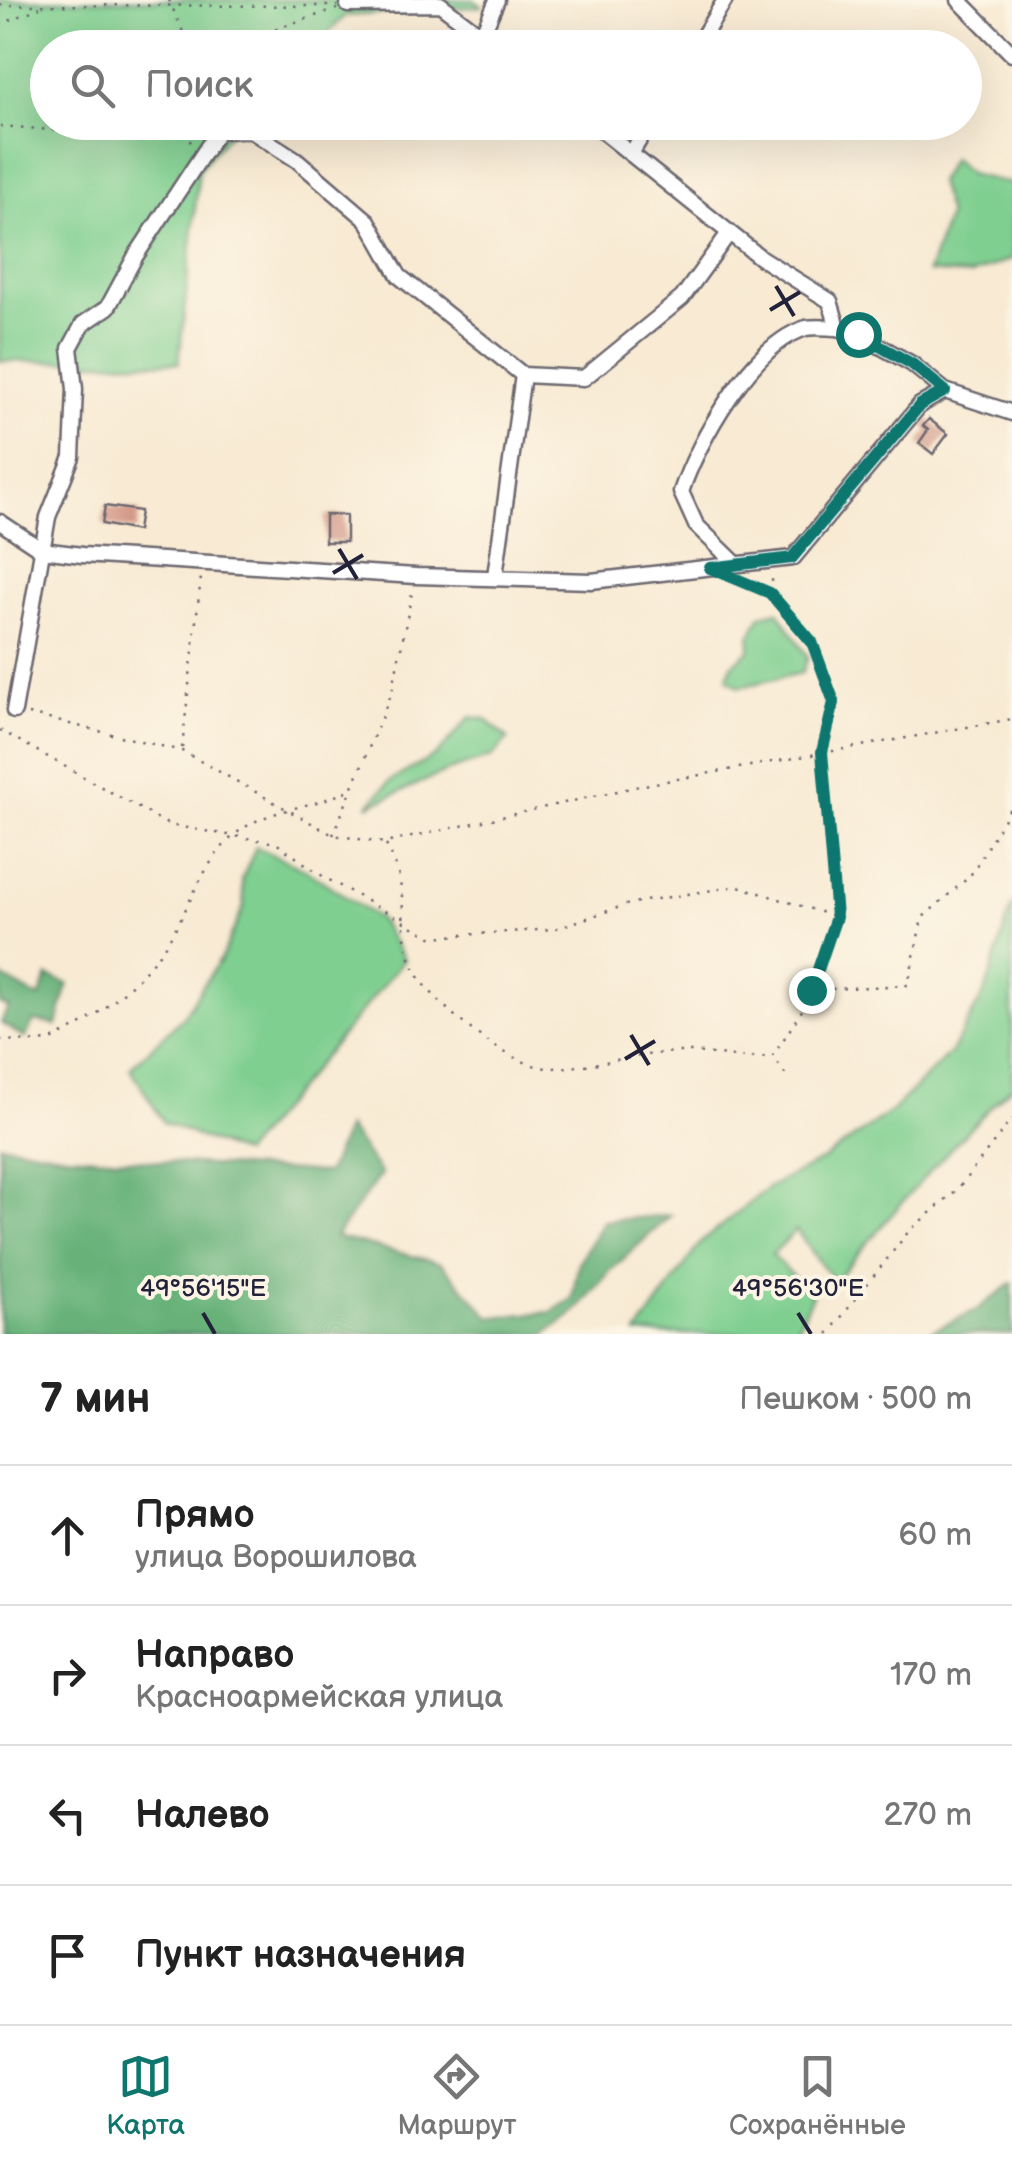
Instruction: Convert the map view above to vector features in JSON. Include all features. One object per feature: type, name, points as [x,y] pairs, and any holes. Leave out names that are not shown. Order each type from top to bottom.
[{"type":"street","points":[[484,30],[497,0]]},
{"type":"street","points":[[707,30],[725,0]]},
{"type":"street","points":[[958,0],[1012,54]]},
{"type":"street","points":[[348,6],[440,4],[476,30]]},
{"type":"street","points":[[14,711],[48,517],[72,457],[75,389],[70,348],[84,324],[108,307],[135,257],[213,140]]},
{"type":"street","points":[[266,140],[297,160],[368,221],[399,276],[523,375],[584,378],[682,298],[729,234]]},
{"type":"street","points":[[612,140],[729,234],[830,302],[838,328]]},
{"type":"street","points":[[630,154],[639,140]]},
{"type":"street","points":[[735,563],[696,525],[681,492],[694,453],[722,405],[769,353],[806,328],[838,328],[858,334],[912,364],[945,391],[1012,413]]},
{"type":"street","points":[[495,576],[523,375]]},
{"type":"street","points":[[0,522],[42,550],[202,566],[374,571],[416,576],[591,581],[792,558],[920,405],[945,391]]},
{"type":"path","points":[[170,2],[182,30]]},
{"type":"path","points":[[0,5],[170,2],[348,6]]},
{"type":"path","points":[[0,25],[45,5]]},
{"type":"path","points":[[272,30],[348,6]]},
{"type":"path","points":[[0,126],[30,128]]},
{"type":"path","points":[[182,751],[202,566]]},
{"type":"path","points":[[710,568],[770,593],[812,642],[834,702],[822,752],[836,917],[811,990],[773,1056]]},
{"type":"path","points":[[333,835],[392,692],[416,576]]},
{"type":"path","points":[[14,711],[182,751],[333,835],[385,844],[644,785],[1012,719]]},
{"type":"path","points":[[0,730],[169,825],[276,843],[431,937],[554,929],[632,903],[738,886],[836,917]]},
{"type":"path","points":[[0,1040],[50,1041],[125,993],[168,942],[203,874],[233,836],[284,809],[324,803],[351,789]]},
{"type":"path","points":[[811,990],[908,986],[922,918],[970,876],[1012,805]]},
{"type":"path","points":[[385,844],[400,870],[405,924],[402,940],[418,975],[452,1015],[509,1054],[548,1069],[627,1056],[685,1052],[744,1061],[773,1056]]},
{"type":"path","points":[[773,1056],[786,1076]]},
{"type":"path","points":[[828,1334],[909,1231],[957,1190],[1012,1119]]},
{"type":"green space","points":[[0,0],[474,0],[482,6],[345,16],[331,30],[30,30],[30,140],[224,140],[199,169],[179,363],[0,361]]},
{"type":"green space","points":[[952,158],[969,174],[1012,184],[1012,259],[971,275],[928,272],[948,215],[938,182]]},
{"type":"green space","points":[[778,611],[808,657],[802,673],[740,687],[727,679],[732,665],[750,650],[750,636],[761,615]]},
{"type":"green space","points":[[470,717],[486,719],[508,739],[492,757],[445,772],[368,806],[390,781],[438,754]]},
{"type":"green space","points":[[256,847],[303,868],[379,919],[404,960],[243,1154],[164,1123],[130,1068],[182,1018],[223,955],[244,906],[242,879]]},
{"type":"green space","points":[[1012,904],[1012,1086],[943,1157],[834,1282],[796,1230],[772,1255],[812,1296],[794,1334],[637,1334],[701,1242],[769,1187],[824,1159],[893,1110],[951,1052],[986,990]]},
{"type":"green space","points":[[0,976],[39,998],[48,976],[68,984],[57,1025],[34,1021],[25,1038],[1,1023],[8,1007],[0,1004]]},
{"type":"green space","points":[[347,1127],[381,1174],[335,1237],[441,1263],[490,1317],[551,1312],[572,1299],[579,1262],[603,1221],[671,1215],[613,1268],[573,1314],[545,1334],[0,1334],[0,1144],[67,1155],[327,1173]]},
{"type":"green space","points":[[1012,1283],[1012,1334],[926,1334],[978,1309]]},
{"type":"building","points":[[929,419],[948,434],[933,454],[919,443],[928,430],[923,426]]},
{"type":"building","points":[[105,506],[140,511],[137,531],[102,524]]},
{"type":"building","points":[[325,515],[346,515],[346,542],[325,542]]},
{"type":"route","points":[[811,990],[836,917],[822,752],[834,702],[812,642],[770,593],[710,568],[792,558],[920,405],[945,391],[912,364],[858,334]]}]
